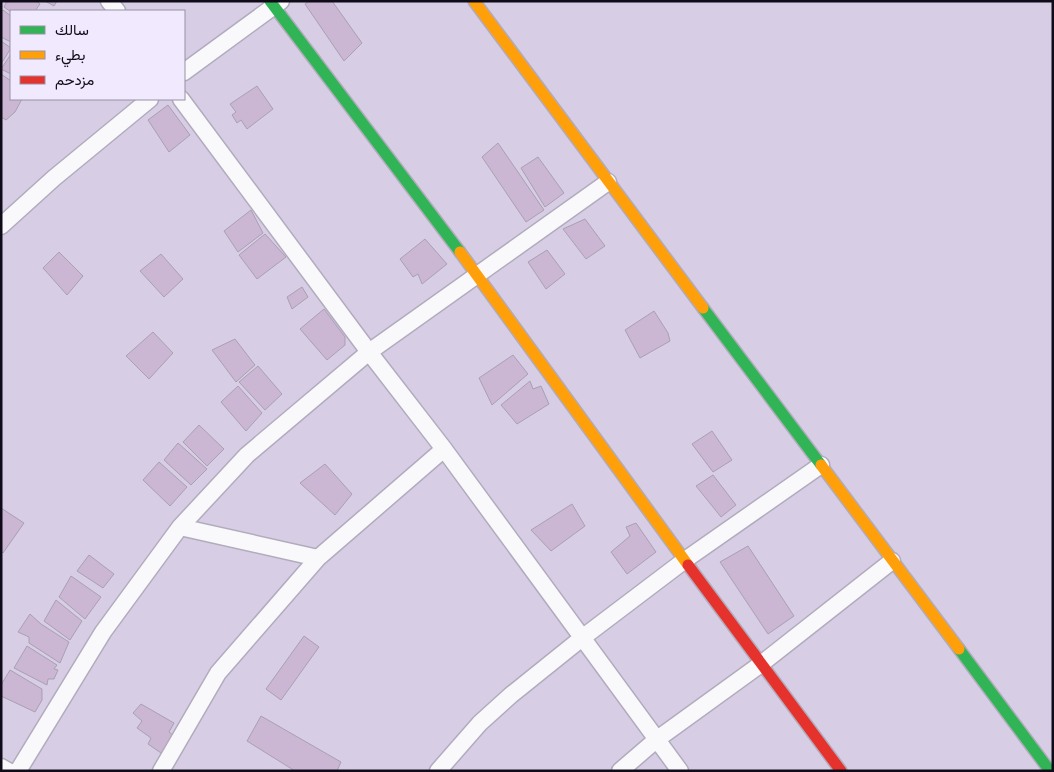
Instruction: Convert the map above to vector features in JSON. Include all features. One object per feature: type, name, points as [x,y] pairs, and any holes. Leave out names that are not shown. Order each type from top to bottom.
[{"type":"street","points":[[474,1],[1050,771]]},
{"type":"street","points":[[185,71],[275,3],[478,274],[684,560],[842,771]]},
{"type":"street","points":[[1,226],[54,178],[149,100]]},
{"type":"street","points":[[182,100],[369,352],[444,449],[680,771]]},
{"type":"street","points":[[18,771],[102,632],[180,527],[247,455],[369,352],[608,182]]},
{"type":"street","points":[[161,771],[218,673],[318,558],[444,449]]},
{"type":"street","points":[[438,771],[480,723],[511,695],[582,638],[684,560],[821,466]]},
{"type":"street","points":[[180,527],[318,558]]},
{"type":"street","points":[[620,771],[656,740],[761,664],[892,561]]},
{"type":"street","points":[[1,767],[8,771]]},
{"type":"building","points":[[7,1],[36,1],[40,4],[36,10],[10,11],[4,7]]},
{"type":"building","points":[[45,1],[57,1],[54,6]]},
{"type":"building","points":[[309,1],[332,1],[362,43],[344,61],[305,4]]},
{"type":"building","points":[[3,10],[10,15],[10,42],[1,37],[1,12]]},
{"type":"building","points":[[1,41],[10,47],[10,50],[1,64]]},
{"type":"building","points":[[10,56],[10,74],[1,69]]},
{"type":"building","points":[[1,74],[10,80],[10,100],[21,100],[15,112],[6,120],[1,117]]},
{"type":"building","points":[[257,86],[273,109],[247,129],[241,120],[237,123],[232,115],[236,112],[230,104]]},
{"type":"building","points":[[168,105],[190,135],[169,152],[148,120]]},
{"type":"building","points":[[498,143],[544,210],[526,222],[482,157]]},
{"type":"building","points":[[538,157],[564,193],[545,207],[521,168]]},
{"type":"building","points":[[251,210],[263,233],[238,252],[224,231]]},
{"type":"building","points":[[585,219],[605,246],[586,259],[563,229]]},
{"type":"building","points":[[265,234],[286,257],[257,279],[239,255]]},
{"type":"building","points":[[425,239],[447,264],[422,284],[418,274],[413,277],[400,259]]},
{"type":"building","points":[[547,250],[565,274],[546,289],[528,262]]},
{"type":"building","points":[[59,252],[83,276],[67,295],[43,268]]},
{"type":"building","points":[[161,254],[183,279],[164,297],[140,271]]},
{"type":"building","points":[[302,287],[308,297],[292,309],[287,297]]},
{"type":"building","points":[[324,309],[345,337],[345,345],[327,360],[300,329]]},
{"type":"building","points":[[654,311],[668,333],[670,341],[640,358],[625,330]]},
{"type":"building","points":[[153,332],[173,353],[149,379],[126,356]]},
{"type":"building","points":[[235,339],[255,365],[236,382],[212,350]]},
{"type":"building","points":[[513,355],[528,374],[492,405],[479,378]]},
{"type":"building","points":[[258,366],[282,394],[265,410],[239,382]]},
{"type":"building","points":[[530,381],[533,389],[541,386],[549,404],[517,424],[501,405]]},
{"type":"building","points":[[238,386],[262,413],[246,431],[221,402]]},
{"type":"building","points":[[199,425],[224,449],[207,466],[183,442]]},
{"type":"building","points":[[712,431],[732,460],[713,472],[692,444]]},
{"type":"building","points":[[178,443],[207,469],[191,485],[164,460]]},
{"type":"building","points":[[159,462],[187,487],[170,506],[143,480]]},
{"type":"building","points":[[325,464],[352,494],[335,515],[300,483]]},
{"type":"building","points":[[713,475],[736,505],[721,517],[696,486]]},
{"type":"building","points":[[572,504],[585,526],[551,551],[531,530]]},
{"type":"building","points":[[1,508],[24,523],[3,553],[1,551]]},
{"type":"building","points":[[636,523],[656,552],[627,574],[611,552],[630,536],[626,527]]},
{"type":"building","points":[[748,546],[794,616],[768,634],[720,562]]},
{"type":"building","points":[[89,555],[114,574],[103,588],[77,571]]},
{"type":"building","points":[[71,576],[101,597],[85,619],[59,597]]},
{"type":"building","points":[[56,600],[82,621],[70,640],[44,621]]},
{"type":"building","points":[[30,614],[41,624],[69,642],[60,663],[29,643],[29,637],[18,632]]},
{"type":"building","points":[[304,636],[319,647],[281,700],[266,689]]},
{"type":"building","points":[[27,646],[57,665],[54,669],[58,670],[54,679],[48,679],[47,685],[14,668]]},
{"type":"building","points":[[10,670],[42,689],[42,700],[35,712],[1,696],[1,685]]},
{"type":"building","points":[[141,704],[174,723],[169,732],[174,736],[161,753],[148,744],[151,738],[137,728],[142,721],[133,713]]},
{"type":"building","points":[[261,716],[341,762],[337,771],[295,771],[247,741]]},
{"type":"traffic: fast","points":[[270,1],[460,252]]},
{"type":"traffic: fast","points":[[703,308],[821,465]]},
{"type":"traffic: fast","points":[[959,649],[1050,771]]},
{"type":"traffic: slow","points":[[474,1],[703,308]]},
{"type":"traffic: slow","points":[[460,252],[688,565]]},
{"type":"traffic: slow","points":[[821,465],[959,649]]},
{"type":"traffic: jam","points":[[688,565],[841,771]]}]
